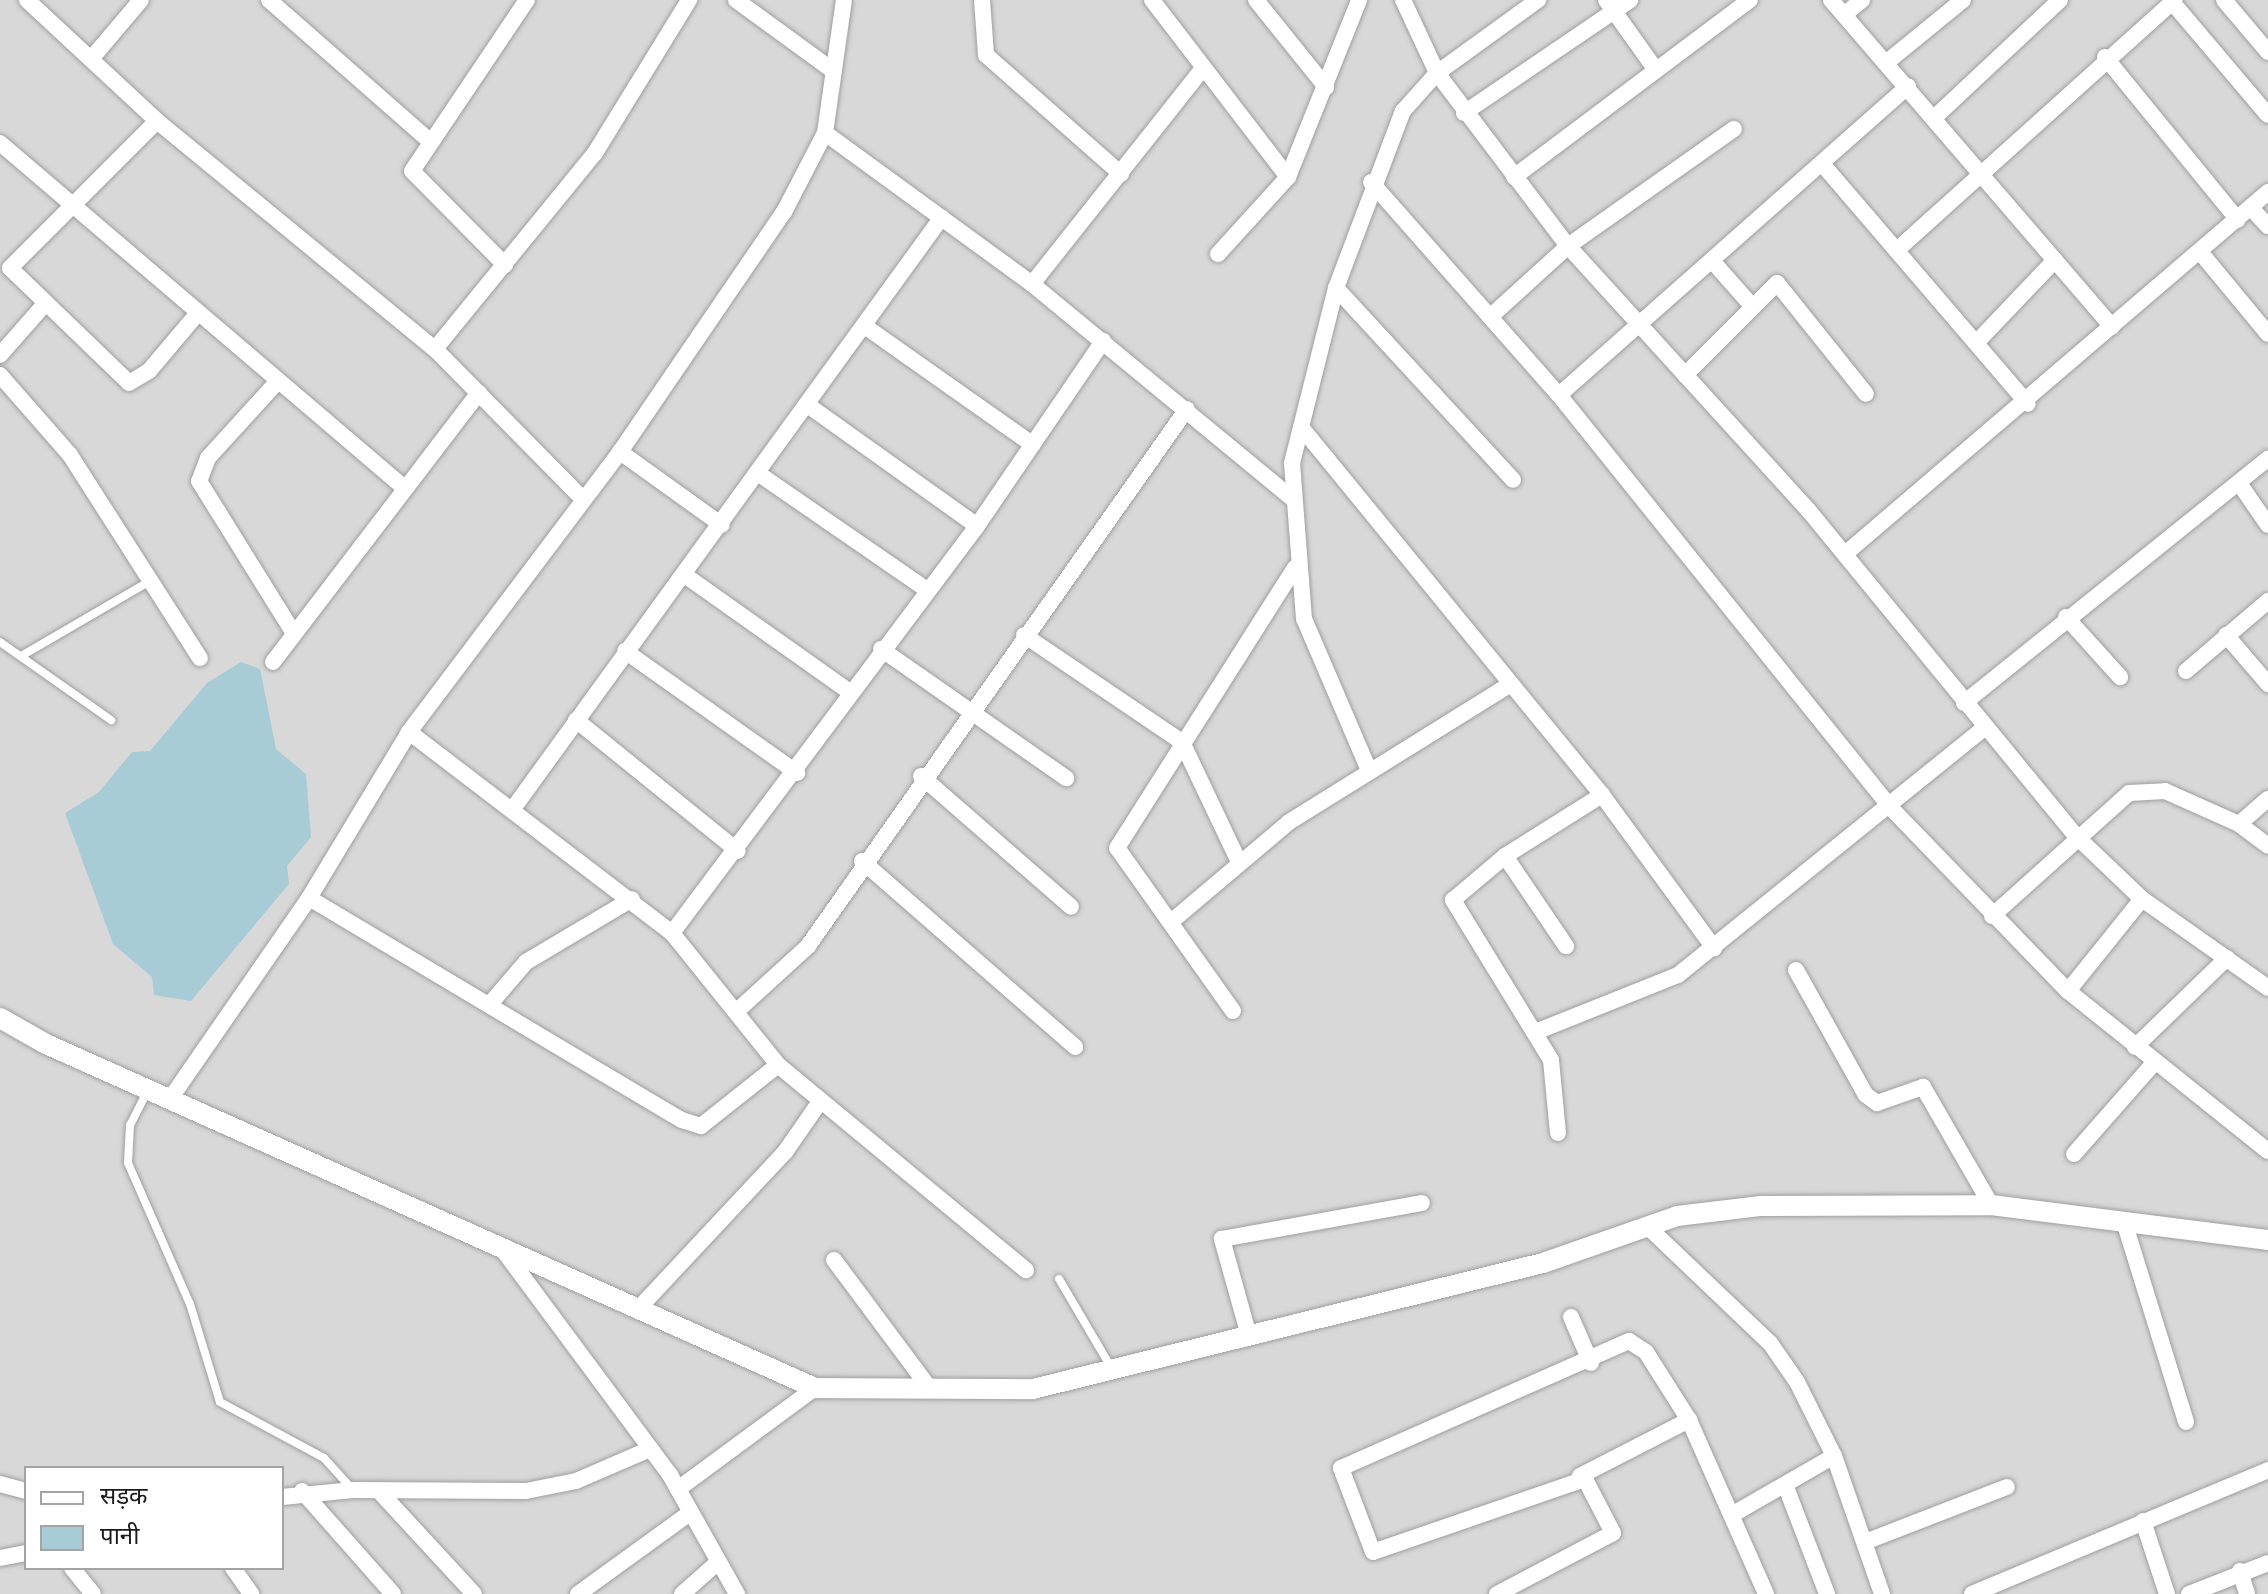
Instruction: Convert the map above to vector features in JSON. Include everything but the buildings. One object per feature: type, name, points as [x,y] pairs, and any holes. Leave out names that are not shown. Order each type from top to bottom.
[{"type":"street","points":[[27,0],[157,121],[435,349],[582,498]]},
{"type":"street","points":[[91,59],[141,0]]},
{"type":"street","points":[[505,265],[414,178],[427,139],[527,0]]},
{"type":"street","points":[[435,349],[595,153],[689,0]]},
{"type":"street","points":[[736,0],[832,70]]},
{"type":"street","points":[[170,1099],[309,898],[409,732],[582,498],[620,452],[784,212],[825,133],[844,0]]},
{"type":"street","points":[[982,0],[979,33],[986,55],[1121,174]]},
{"type":"street","points":[[1152,0],[1288,177]]},
{"type":"street","points":[[1256,0],[1326,87]]},
{"type":"street","points":[[1218,254],[1288,177],[1359,0]]},
{"type":"street","points":[[1403,0],[1437,73],[1464,113],[1568,246],[1845,554],[1984,728],[2077,837],[2142,899],[2268,988]]},
{"type":"street","points":[[1368,768],[1319,660],[1295,568],[1292,498],[1301,427],[1336,288],[1371,182],[1403,111],[1437,73],[1538,0]]},
{"type":"street","points":[[1464,113],[1610,7],[1630,0]]},
{"type":"street","points":[[1514,177],[1750,0]]},
{"type":"street","points":[[1831,0],[1935,117],[2112,327]]},
{"type":"street","points":[[1845,14],[1862,0]]},
{"type":"street","points":[[1887,62],[1963,0]]},
{"type":"street","points":[[1935,117],[2060,0]]},
{"type":"street","points":[[2224,0],[2268,52]]},
{"type":"street","points":[[1898,249],[2105,57],[2173,1],[2268,115]]},
{"type":"street","points":[[276,2],[427,139]]},
{"type":"street","points":[[1610,7],[1656,70]]},
{"type":"street","points":[[2105,57],[2238,220]]},
{"type":"street","points":[[1032,284],[1203,68]]},
{"type":"street","points":[[1559,395],[1824,166],[1908,86]]},
{"type":"street","points":[[157,121],[10,261],[43,306],[129,383],[149,371],[198,313]]},
{"type":"street","points":[[1490,317],[1568,246],[1734,129]]},
{"type":"street","points":[[825,133],[1032,284],[1292,498]]},
{"type":"street","points":[[0,143],[402,486]]},
{"type":"street","points":[[1824,166],[2028,404]]},
{"type":"street","points":[[1371,182],[1559,395],[1891,808],[1992,916],[2068,991],[2154,1063],[2268,1151]]},
{"type":"street","points":[[1845,554],[2028,404],[2268,192]]},
{"type":"street","points":[[2251,208],[2268,226]]},
{"type":"street","points":[[512,810],[625,651],[686,576],[942,217]]},
{"type":"street","points":[[2201,253],[2268,334]]},
{"type":"street","points":[[1977,342],[2055,260]]},
{"type":"street","points":[[1714,263],[1752,306]]},
{"type":"street","points":[[1685,375],[1752,306],[1779,284],[1866,394]]},
{"type":"street","points":[[1336,288],[1513,480]]},
{"type":"street","points":[[0,355],[43,306]]},
{"type":"street","points":[[866,327],[1033,445]]},
{"type":"street","points":[[672,933],[797,773],[881,649],[977,526],[1103,341]]},
{"type":"street","points":[[0,375],[70,455],[200,658]]},
{"type":"street","points":[[278,381],[208,458],[199,481],[293,632]]},
{"type":"street","points":[[273,662],[402,486],[479,393]]},
{"type":"street","points":[[809,406],[977,526]]},
{"type":"street","points":[[738,1010],[794,964],[921,776],[1187,409]]},
{"type":"street","points":[[1301,427],[1602,795],[1714,948]]},
{"type":"street","points":[[620,452],[722,525]]},
{"type":"street","points":[[1964,703],[2066,617],[2268,459]]},
{"type":"street","points":[[759,474],[926,589]]},
{"type":"street","points":[[2239,483],[2268,525]]},
{"type":"street","points":[[1233,1011],[1172,921],[1117,848],[1295,568]]},
{"type":"street","points":[[686,576],[851,693]]},
{"type":"street","points":[[2186,671],[2268,601]]},
{"type":"street","points":[[2066,617],[2120,677]]},
{"type":"street","points":[[1024,635],[1182,742],[1239,862]]},
{"type":"street","points":[[2226,635],[2268,684]]},
{"type":"street","points":[[881,649],[1066,778]]},
{"type":"street","points":[[625,651],[797,773]]},
{"type":"street","points":[[1172,921],[1239,862],[1368,768],[1511,684]]},
{"type":"street","points":[[576,720],[738,851]]},
{"type":"street","points":[[1538,1031],[1659,986],[1714,948],[1891,808],[1984,728]]},
{"type":"street","points":[[409,732],[632,899],[672,933],[738,1010],[778,1065],[819,1103],[1026,1270]]},
{"type":"street","points":[[921,776],[1071,907]]},
{"type":"street","points":[[1992,916],[2129,793],[2147,789],[2239,824],[2268,846]]},
{"type":"street","points":[[1558,1133],[1558,1081],[1538,1031],[1453,900],[1505,856],[1602,795]]},
{"type":"street","points":[[2239,824],[2268,799]]},
{"type":"street","points":[[1505,856],[1566,946]]},
{"type":"street","points":[[862,861],[1075,1047]]},
{"type":"street","points":[[309,898],[701,1126],[778,1065]]},
{"type":"street","points":[[485,1000],[526,962],[632,899]]},
{"type":"street","points":[[2068,991],[2142,899]]},
{"type":"street","points":[[2135,1047],[2227,958]]},
{"type":"street","points":[[1796,970],[1866,1095],[1877,1103],[1923,1087],[1991,1205]]},
{"type":"street","points":[[0,1018],[170,1099],[815,1388],[1033,1389],[1543,1263],[1648,1227],[1761,1206],[1991,1205],[2126,1228],[2268,1240]]},
{"type":"street","points":[[2074,1154],[2154,1063]]},
{"type":"street","points":[[639,1308],[785,1152],[819,1103]]},
{"type":"street","points":[[1249,1336],[1222,1239],[1422,1203]]},
{"type":"street","points":[[1648,1227],[1770,1343],[1834,1456],[1882,1594]]},
{"type":"street","points":[[2126,1228],[2186,1422]]},
{"type":"street","points":[[500,1245],[678,1489],[737,1594]]},
{"type":"street","points":[[834,1260],[930,1389]]},
{"type":"street","points":[[1571,1317],[1591,1363]]},
{"type":"street","points":[[1689,1420],[1580,1476],[1373,1552],[1340,1471],[1637,1342],[1689,1420],[1735,1513],[1766,1594]]},
{"type":"street","points":[[678,1489],[815,1388]]},
{"type":"street","points":[[284,1496],[302,1491],[526,1491],[576,1481],[650,1449]]},
{"type":"street","points":[[1735,1513],[1786,1487],[1834,1456]]},
{"type":"street","points":[[1972,1594],[2268,1470]]},
{"type":"street","points":[[1497,1594],[1613,1533],[1580,1476]]},
{"type":"street","points":[[0,1484],[24,1490]]},
{"type":"street","points":[[1786,1487],[1827,1594]]},
{"type":"street","points":[[1865,1542],[2007,1487]]},
{"type":"street","points":[[302,1491],[393,1594]]},
{"type":"street","points":[[379,1491],[474,1594]]},
{"type":"street","points":[[578,1594],[690,1513]]},
{"type":"street","points":[[2143,1521],[2167,1594]]},
{"type":"street","points":[[0,1558],[24,1553]]},
{"type":"street","points":[[682,1594],[718,1562]]},
{"type":"street","points":[[2189,1594],[2240,1571],[2268,1563]]},
{"type":"street","points":[[74,1570],[93,1594]]},
{"type":"street","points":[[234,1570],[251,1594]]},
{"type":"street","points":[[2240,1571],[2247,1594]]},
{"type":"lane","points":[[23,655],[151,581]]},
{"type":"lane","points":[[0,642],[23,655],[111,720]]},
{"type":"lane","points":[[148,1089],[130,1125],[128,1163],[190,1304],[220,1402],[324,1458],[353,1490]]},
{"type":"lane","points":[[1059,1279],[1112,1369]]},
{"type":"shaded area","points":[[0,0],[2268,0],[2268,1594],[0,1594]]},
{"type":"water","points":[[241,662],[260,669],[276,749],[306,774],[311,837],[287,866],[289,884],[191,1001],[154,995],[152,977],[113,944],[65,813],[99,792],[132,752],[150,751],[207,683]]}]
